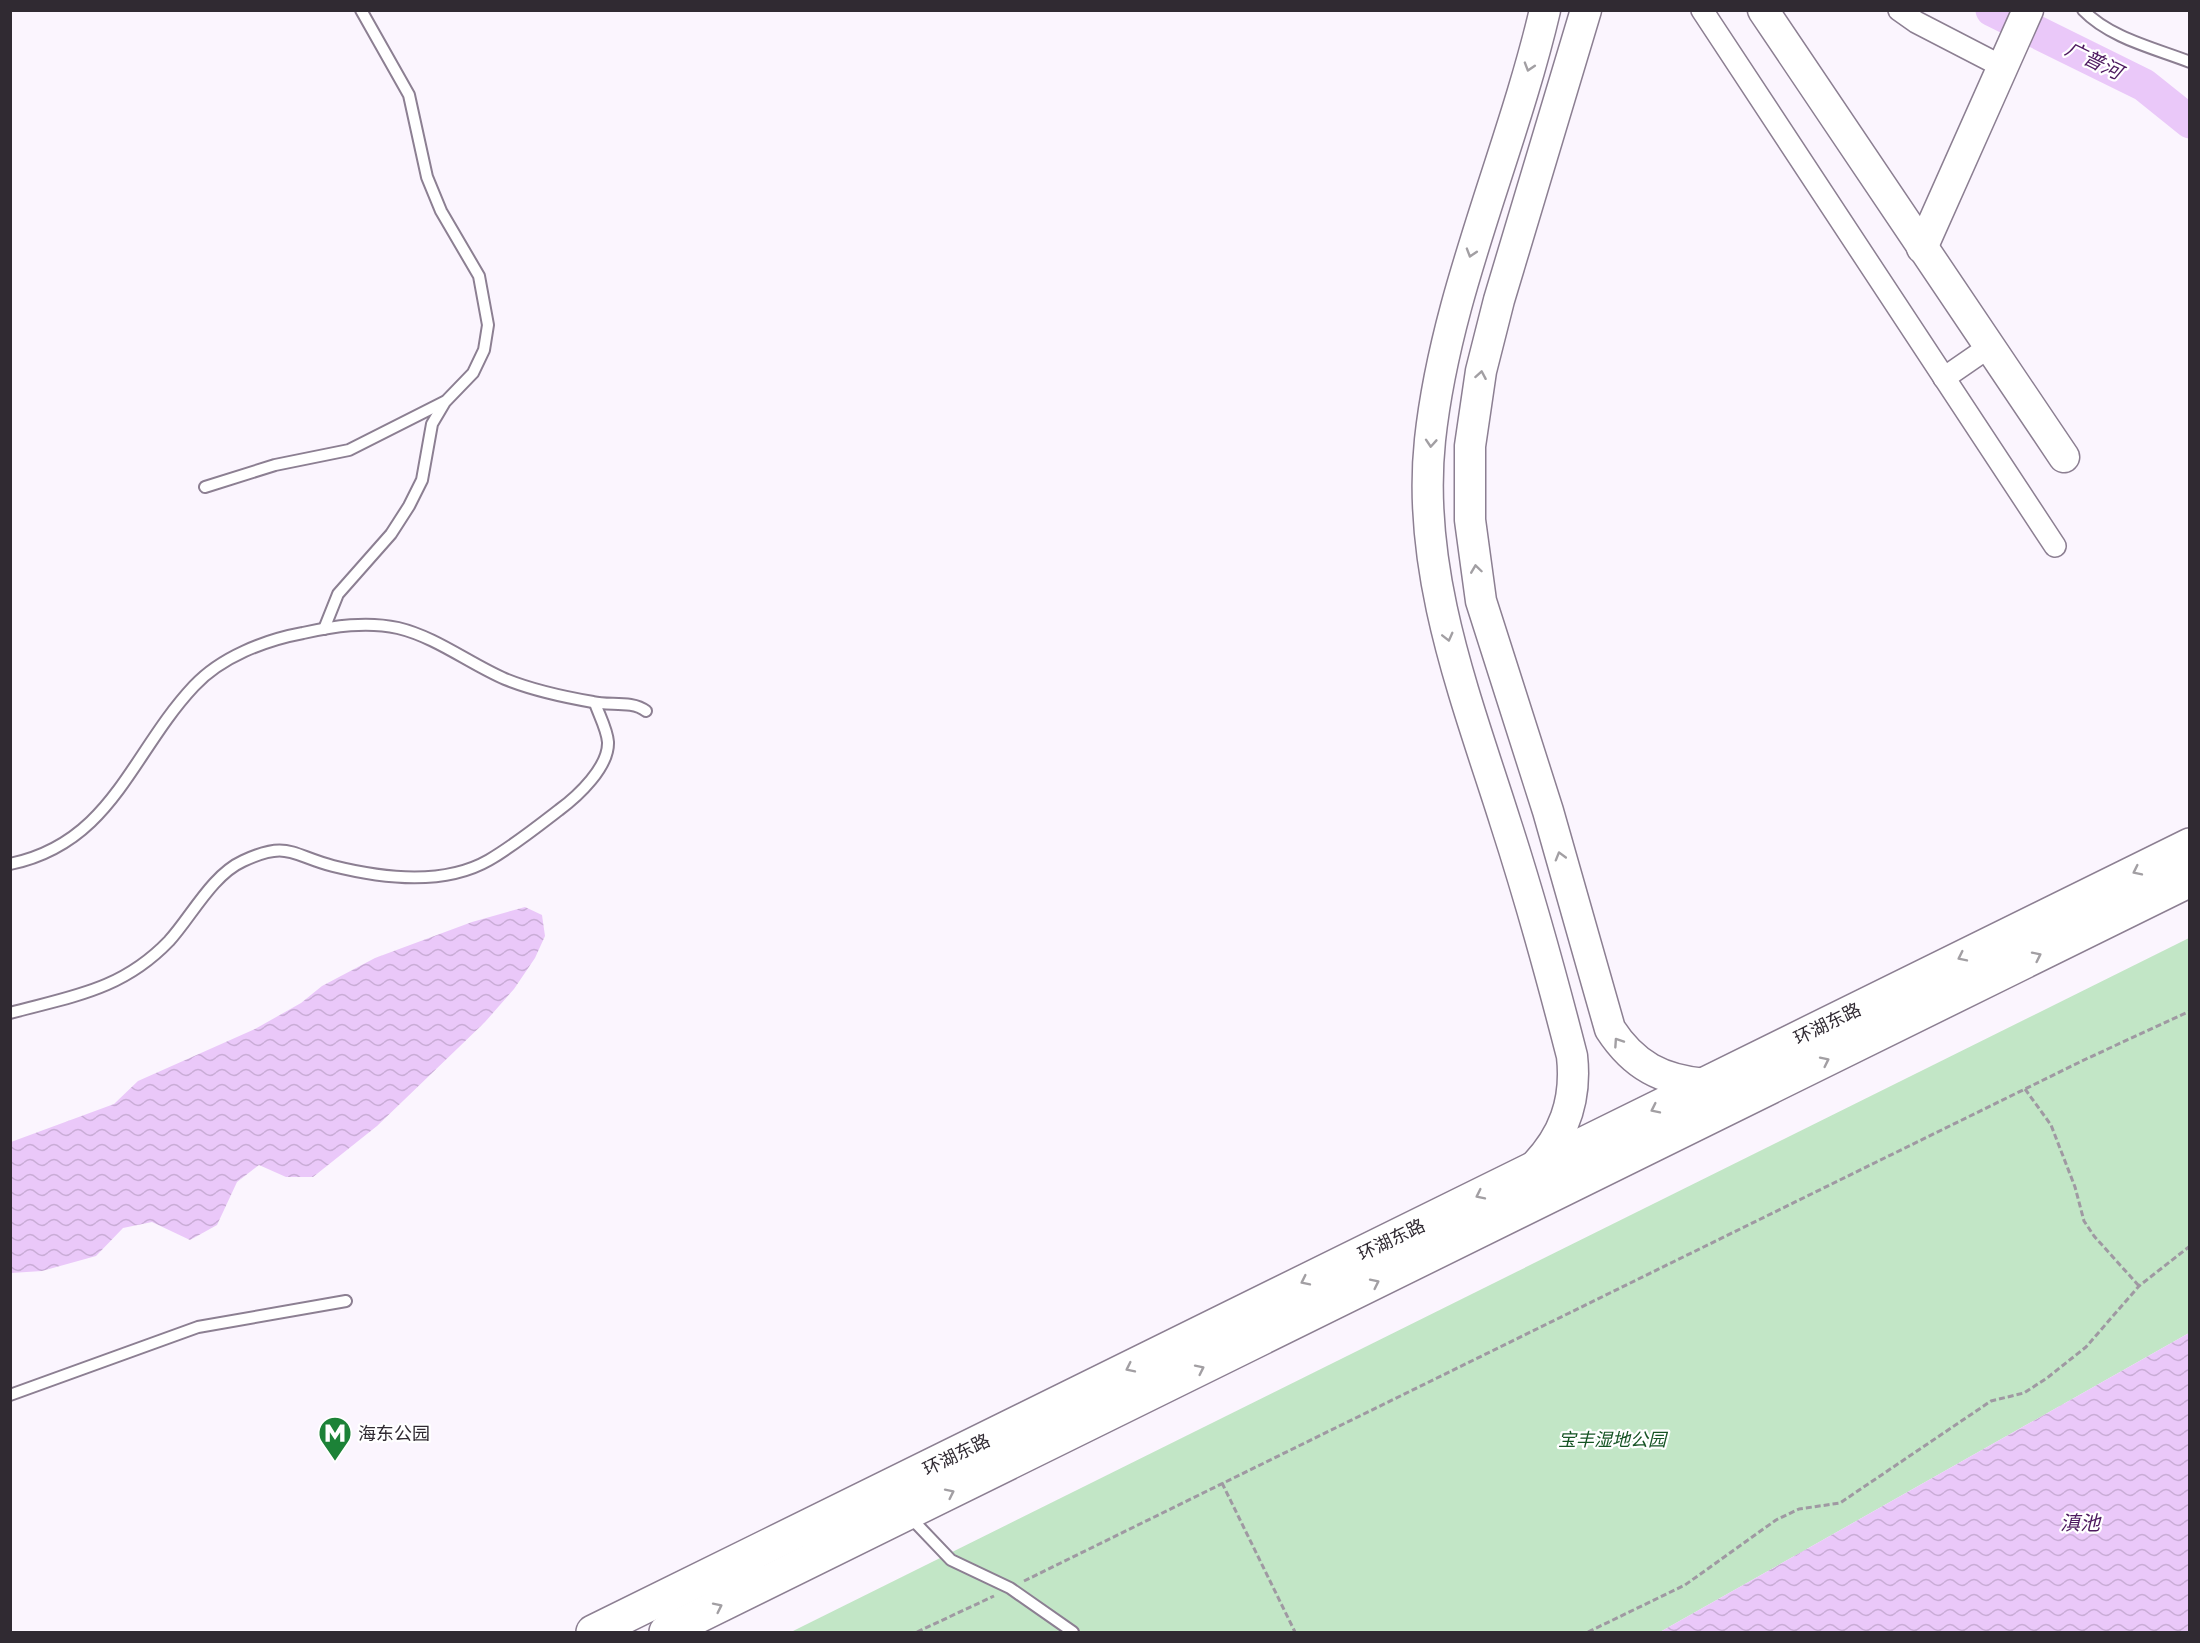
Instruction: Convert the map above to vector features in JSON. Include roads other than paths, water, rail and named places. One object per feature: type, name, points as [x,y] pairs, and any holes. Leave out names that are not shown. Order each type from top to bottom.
[{"type":"main road","points":[[1532,1169],[1555,1143],[1566,1120],[1573,1093],[1572,1056],[1506,824],[1459,682],[1441,609],[1430,522],[1430,443],[1441,363],[1460,289],[1545,10]]},
{"type":"main road","points":[[1586,10],[1499,300],[1481,371],[1470,446],[1470,520],[1481,601],[1548,811],[1610,1029],[1624,1051],[1654,1071],[1688,1083],[1705,1084]]},
{"type":"main road","points":[[1763,10],[2064,458]]},
{"type":"main road","points":[[1922,248],[2028,10]]},
{"type":"main road","name":"环湖东路","points":[[593,1632],[2190,845]]},
{"type":"main road","name":"环湖东路","points":[[666,1632],[2190,880]]},
{"type":"street","points":[[1702,10],[2055,546]]},
{"type":"street","points":[[1899,10],[1916,22],[2003,66]]},
{"type":"street","points":[[1944,378],[1989,347]]},
{"type":"lane","points":[[324,629],[338,594],[391,534],[410,506],[422,480],[432,424],[445,402],[473,373],[484,350],[488,325],[479,276],[441,211],[427,177],[410,95],[361,10]]},
{"type":"lane","points":[[2083,10],[2094,22],[2120,35],[2190,62]]},
{"type":"lane","points":[[205,487],[275,465],[349,450],[445,402]]},
{"type":"lane","points":[[10,864],[24,861],[71,840],[86,828],[110,804],[166,720],[195,684],[220,665],[259,645],[324,629],[358,624],[399,628],[506,679],[595,703],[639,706],[646,711]]},
{"type":"lane","points":[[10,1013],[95,991],[118,982],[170,940],[211,888],[240,862],[274,849],[293,851],[329,865],[363,873],[410,877],[446,875],[487,861],[577,797],[601,764],[607,750],[608,739],[595,703]]},
{"type":"lane","points":[[10,1395],[198,1327],[346,1301]]},
{"type":"lane","points":[[907,1514],[951,1560],[1010,1588],[1073,1632]]},
{"type":"water","points":[[525,907],[542,915],[545,936],[535,958],[514,989],[485,1022],[377,1126],[313,1177],[286,1177],[259,1165],[237,1182],[217,1225],[190,1240],[152,1222],[123,1228],[96,1256],[42,1271],[11,1273],[11,1142],[114,1104],[138,1081],[255,1029],[301,1003],[322,986],[375,958],[472,922]]},
{"type":"water","name":"滇池","points":[[2189,1333],[2189,1632],[1660,1632]]},
{"type":"waterway","name":"广普河","points":[[1992,10],[2144,85],[2190,122]]},
{"type":"place","name":"海东公园","points":[[335,1462]]},
{"type":"park label","name":"宝丰湿地公园","points":[[1612,1439]]}]
